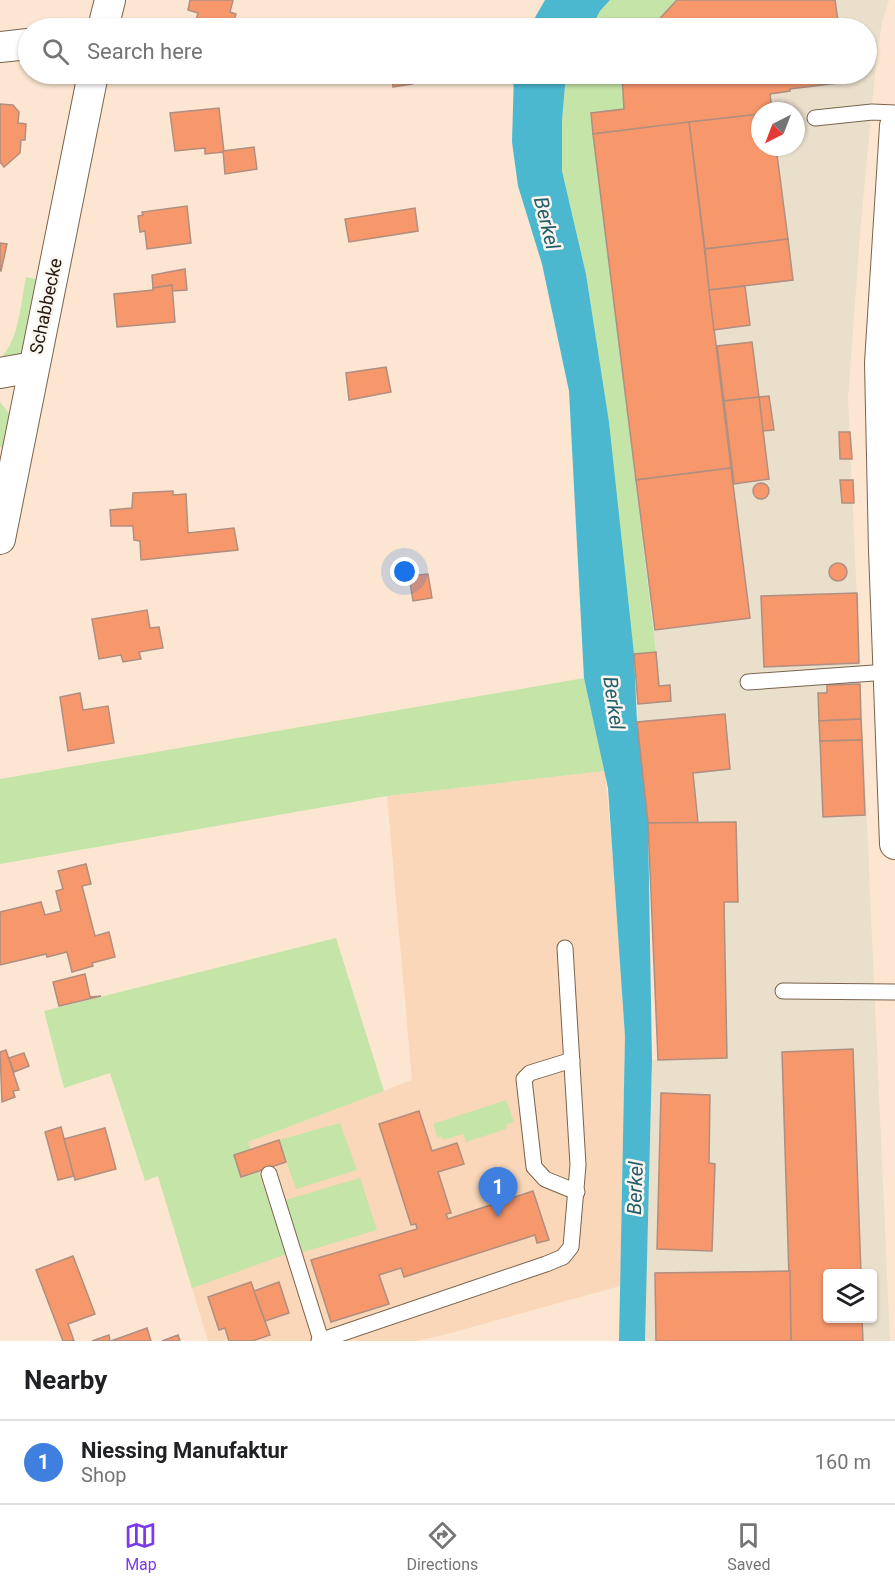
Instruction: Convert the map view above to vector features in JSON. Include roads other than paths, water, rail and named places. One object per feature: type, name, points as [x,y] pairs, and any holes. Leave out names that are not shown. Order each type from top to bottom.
[{"type":"street","points":[[106,18],[110,0]]},
{"type":"street","points":[[0,47],[18,45]]},
{"type":"street","name":"Schabbecke","points":[[0,539],[91,84]]},
{"type":"street","points":[[895,126],[880,363],[889,474],[888,672],[894,772],[895,844]]},
{"type":"street","points":[[0,373],[33,367]]},
{"type":"lane","points":[[815,118],[872,112],[895,113]]},
{"type":"lane","points":[[748,682],[888,672]]},
{"type":"lane","points":[[269,1174],[320,1341],[564,1257],[571,1247],[578,1165],[565,948]]},
{"type":"lane","points":[[783,991],[895,992]]},
{"type":"lane","points":[[572,1060],[530,1073],[524,1079],[534,1167],[545,1179],[577,1192]]},
{"type":"water","points":[[545,0],[610,0],[596,18],[535,18]]},
{"type":"water","name":"Berkel","points":[[514,84],[565,84],[562,121],[562,171],[586,274],[609,422],[634,654],[637,722],[648,823],[652,1060],[645,1341],[619,1341],[625,1036],[608,788],[584,678],[569,391],[542,264],[518,186],[512,142]]},
{"type":"place","name":"Niessing Manufaktur","points":[[498,1217]]}]
